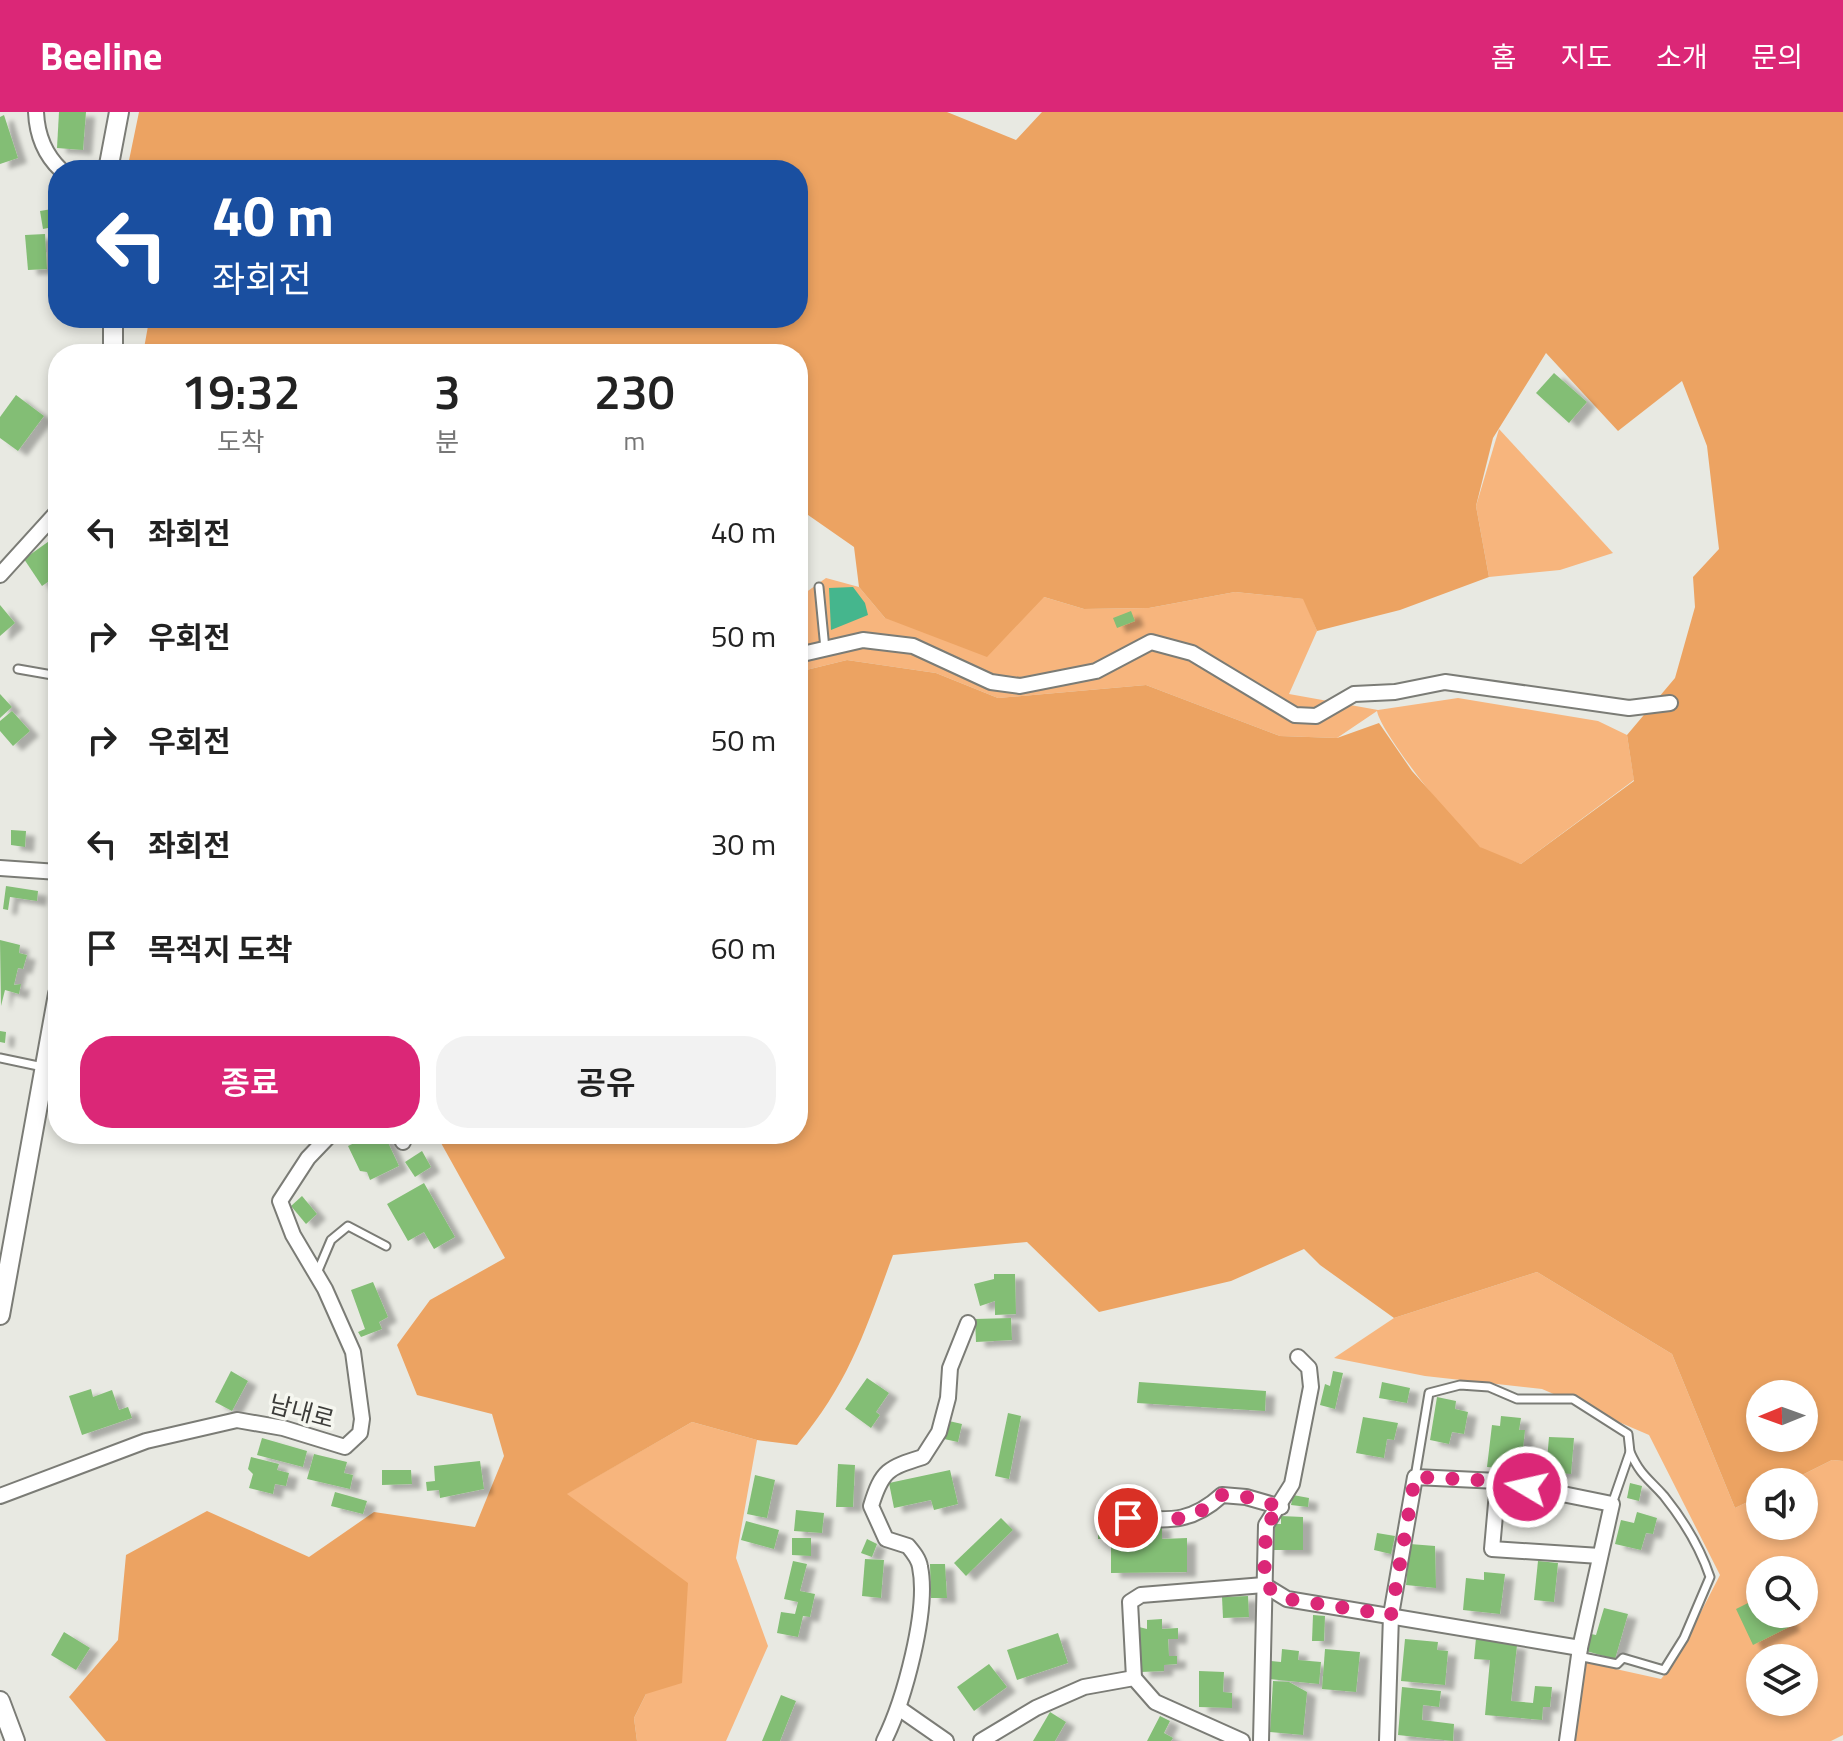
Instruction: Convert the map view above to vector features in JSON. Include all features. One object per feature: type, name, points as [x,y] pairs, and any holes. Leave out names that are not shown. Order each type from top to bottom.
[{"type":"street","points":[[36,112],[37,128],[50,160]]},
{"type":"street","points":[[110,160],[119,112]]},
{"type":"street","points":[[0,575],[48,522]]},
{"type":"street","points":[[808,653],[863,640],[913,646],[991,682],[1020,686],[1096,671],[1151,642],[1192,653],[1295,715],[1316,716],[1354,694],[1395,692],[1445,682],[1629,708],[1670,703]]},
{"type":"street","points":[[0,868],[48,871]]},
{"type":"street","points":[[0,1315],[48,1052]]},
{"type":"street","name":"남내로","points":[[0,1496],[146,1441],[237,1420],[283,1428],[345,1447],[360,1433],[362,1419],[353,1352],[293,1235],[280,1201],[308,1158],[321,1144]]},
{"type":"street","points":[[884,1741],[900,1709],[920,1599],[920,1563],[908,1546],[886,1539],[871,1506],[880,1477],[895,1465],[923,1457],[939,1432],[948,1398],[950,1368],[968,1323]]},
{"type":"street","points":[[1261,1741],[1266,1525],[1281,1507],[1292,1484],[1311,1387],[1309,1368],[1298,1357]]},
{"type":"street","points":[[1387,1741],[1391,1615],[1415,1477],[1498,1481],[1612,1504],[1579,1652],[1567,1741]]},
{"type":"street","points":[[1498,1481],[1492,1549],[1600,1556]]},
{"type":"street","points":[[1128,1518],[1175,1521],[1204,1512],[1222,1495],[1246,1497],[1281,1507]]},
{"type":"street","points":[[1242,1741],[1155,1702],[1134,1678],[1130,1602],[1141,1595],[1264,1585],[1287,1599],[1391,1615],[1579,1652]]},
{"type":"street","points":[[981,1741],[1036,1708],[1084,1687],[1134,1678]]},
{"type":"street","points":[[0,1701],[15,1741]]},
{"type":"street","points":[[900,1709],[946,1741]]},
{"type":"lane","points":[[819,587],[825,649]]},
{"type":"lane","points":[[18,669],[48,674]]},
{"type":"lane","points":[[0,1058],[45,1067]]},
{"type":"lane","points":[[316,1275],[331,1240],[348,1226],[386,1246]]},
{"type":"lane","points":[[1415,1477],[1429,1393],[1460,1385],[1489,1387],[1517,1399],[1573,1399],[1628,1434],[1630,1452],[1640,1475],[1663,1495],[1700,1547],[1710,1577],[1684,1638],[1664,1670],[1623,1658],[1617,1664],[1579,1652]]},
{"type":"lane","points":[[1612,1504],[1630,1452]]},
{"type":"shaded area","points":[[139,112],[947,112],[1016,140],[1042,112],[1843,112],[1843,1461],[1832,1460],[1816,1468],[1746,1468],[1746,1503],[1735,1508],[1672,1354],[1537,1272],[1394,1318],[1320,1265],[1304,1249],[1231,1281],[1099,1312],[1027,1242],[893,1255],[843,1377],[797,1445],[757,1440],[692,1422],[567,1494],[688,1583],[682,1683],[646,1694],[634,1718],[637,1741],[106,1741],[69,1697],[118,1640],[126,1555],[207,1511],[309,1557],[374,1512],[475,1527],[504,1456],[492,1414],[417,1395],[397,1345],[430,1300],[505,1258],[442,1144],[808,1144],[808,670],[847,660],[936,673],[998,698],[1146,685],[1280,736],[1337,738],[1379,723],[1412,771],[1480,847],[1521,864],[1634,781],[1627,735],[1675,678],[1695,607],[1693,577],[1719,549],[1707,446],[1682,381],[1618,431],[1546,353],[1493,438],[1476,506],[1489,577],[1400,610],[1317,631],[1303,599],[1235,592],[1149,608],[1084,609],[1044,597],[987,657],[885,618],[859,587],[854,547],[808,515],[808,344],[145,344],[148,328],[808,328],[808,160],[129,160]]},
{"type":"shaded area","points":[[1499,429],[1613,553],[1560,570],[1489,577],[1476,506]]},
{"type":"shaded area","points":[[826,578],[859,587],[885,618],[1044,597],[1084,609],[1149,608],[1235,592],[1304,599],[1317,631],[1289,694],[1378,710],[1458,698],[1598,721],[1627,735],[1634,780],[1521,864],[1481,848],[1471,839],[1406,761],[1377,711],[1337,738],[1280,736],[1146,685],[998,698],[936,673],[847,660],[808,670],[808,591]]},
{"type":"shaded area","points":[[853,587],[865,603],[868,615],[831,630],[829,588]]},
{"type":"shaded area","points":[[1537,1272],[1672,1354],[1735,1508],[1746,1503],[1746,1540],[1818,1540],[1816,1468],[1832,1460],[1843,1461],[1843,1735],[1831,1741],[1574,1741],[1584,1662],[1661,1679],[1674,1664],[1720,1575],[1649,1435],[1542,1389],[1425,1376],[1334,1358],[1394,1318]]},
{"type":"shaded area","points":[[692,1422],[757,1440],[736,1558],[768,1646],[726,1741],[637,1741],[634,1718],[646,1694],[566,1494]]},
{"type":"building","points":[[59,112],[86,112],[83,150],[57,148]]},
{"type":"building","points":[[4,115],[18,158],[0,164],[0,117]]},
{"type":"building","points":[[48,210],[48,228],[43,229],[40,211]]},
{"type":"building","points":[[45,234],[47,269],[28,270],[25,235]]},
{"type":"building","points":[[1554,373],[1587,402],[1569,423],[1536,393]]},
{"type":"building","points":[[16,395],[44,416],[18,451],[0,438],[0,417]]},
{"type":"building","points":[[48,542],[48,582],[42,586],[24,559]]},
{"type":"building","points":[[0,605],[15,623],[0,636]]},
{"type":"building","points":[[1131,611],[1135,621],[1117,628],[1113,618]]},
{"type":"building","points":[[0,694],[12,707],[0,718]]},
{"type":"building","points":[[12,711],[30,731],[13,746],[0,731],[0,721]]},
{"type":"building","points":[[11,830],[26,831],[25,847],[11,845]]},
{"type":"building","points":[[6,886],[38,891],[37,901],[10,897],[8,910],[3,909]]},
{"type":"building","points":[[0,940],[20,945],[19,953],[27,955],[23,969],[18,968],[14,985],[21,984],[19,994],[5,990],[1,1006]]},
{"type":"building","points":[[0,1031],[6,1032],[5,1043],[0,1042]]},
{"type":"building","points":[[389,1144],[399,1166],[370,1180],[367,1172],[360,1171],[348,1146]]},
{"type":"building","points":[[422,1151],[431,1167],[415,1177],[405,1162]]},
{"type":"building","points":[[424,1183],[455,1237],[434,1249],[424,1232],[408,1241],[387,1204]]},
{"type":"building","points":[[302,1196],[317,1214],[306,1224],[291,1206]]},
{"type":"building","points":[[994,1274],[1015,1274],[1016,1314],[995,1315],[995,1301],[980,1306],[974,1284],[994,1279]]},
{"type":"building","points":[[373,1282],[388,1317],[379,1322],[382,1329],[361,1337],[358,1332],[365,1329],[351,1290]]},
{"type":"building","points":[[1011,1318],[1012,1340],[976,1342],[975,1319]]},
{"type":"building","points":[[231,1371],[248,1381],[232,1411],[215,1402]]},
{"type":"building","points":[[1333,1371],[1343,1373],[1335,1409],[1320,1405],[1325,1384],[1330,1386]]},
{"type":"building","points":[[867,1378],[889,1393],[876,1412],[880,1415],[871,1428],[845,1409]]},
{"type":"building","points":[[1139,1382],[1266,1391],[1265,1411],[1137,1403]]},
{"type":"building","points":[[1382,1382],[1410,1388],[1407,1403],[1379,1398]]},
{"type":"building","points":[[91,1389],[93,1397],[112,1390],[119,1410],[128,1407],[132,1418],[82,1435],[69,1396]]},
{"type":"building","points":[[1437,1397],[1456,1401],[1455,1409],[1468,1412],[1464,1434],[1452,1432],[1449,1444],[1430,1440]]},
{"type":"building","points":[[1008,1413],[1021,1416],[1009,1479],[995,1476]]},
{"type":"building","points":[[1501,1416],[1521,1418],[1519,1430],[1525,1430],[1522,1458],[1510,1457],[1509,1469],[1487,1467],[1492,1425],[1500,1426]]},
{"type":"building","points":[[1363,1417],[1398,1423],[1394,1440],[1387,1439],[1384,1458],[1356,1453]]},
{"type":"building","points":[[949,1421],[962,1424],[958,1442],[944,1439]]},
{"type":"building","points":[[1549,1437],[1574,1438],[1571,1474],[1546,1472]]},
{"type":"building","points":[[262,1438],[307,1451],[303,1467],[257,1455]]},
{"type":"building","points":[[314,1454],[347,1462],[344,1473],[353,1475],[350,1489],[307,1479]]},
{"type":"building","points":[[251,1457],[279,1464],[277,1470],[289,1473],[286,1486],[275,1484],[273,1494],[249,1488],[253,1474],[248,1469]]},
{"type":"building","points":[[480,1461],[484,1489],[440,1498],[439,1490],[427,1491],[426,1482],[435,1481],[434,1466]]},
{"type":"building","points":[[838,1464],[855,1465],[853,1507],[836,1507]]},
{"type":"building","points":[[382,1470],[411,1470],[412,1484],[382,1485]]},
{"type":"building","points":[[950,1470],[958,1504],[934,1510],[931,1500],[894,1508],[889,1483]]},
{"type":"building","points":[[755,1475],[775,1480],[767,1518],[747,1514]]},
{"type":"building","points":[[1630,1483],[1642,1486],[1639,1501],[1627,1498]]},
{"type":"building","points":[[335,1492],[367,1501],[363,1514],[331,1506]]},
{"type":"building","points":[[1293,1495],[1309,1498],[1308,1507],[1291,1505]]},
{"type":"building","points":[[796,1510],[824,1513],[822,1533],[794,1531]]},
{"type":"building","points":[[1637,1512],[1657,1518],[1653,1534],[1646,1533],[1641,1550],[1615,1544],[1621,1520],[1634,1523]]},
{"type":"building","points":[[1281,1516],[1303,1517],[1303,1550],[1274,1550],[1275,1524],[1281,1524]]},
{"type":"building","points":[[1001,1518],[1013,1530],[966,1576],[954,1563]]},
{"type":"building","points":[[746,1521],[779,1530],[774,1549],[741,1540]]},
{"type":"building","points":[[1162,1525],[1162,1539],[1187,1538],[1187,1572],[1111,1573],[1111,1539],[1098,1539],[1098,1526]]},
{"type":"building","points":[[1377,1533],[1395,1536],[1391,1554],[1374,1550]]},
{"type":"building","points":[[792,1538],[811,1538],[811,1556],[792,1555]]},
{"type":"building","points":[[867,1539],[877,1544],[872,1557],[861,1553]]},
{"type":"building","points":[[1410,1544],[1435,1546],[1436,1588],[1406,1585]]},
{"type":"building","points":[[865,1559],[884,1560],[881,1598],[862,1596]]},
{"type":"building","points":[[793,1561],[807,1564],[800,1591],[815,1594],[810,1617],[803,1616],[798,1637],[777,1633],[781,1612],[795,1614],[798,1602],[784,1599]]},
{"type":"building","points":[[1538,1561],[1558,1563],[1554,1602],[1534,1600]]},
{"type":"building","points":[[930,1564],[945,1564],[947,1598],[931,1598]]},
{"type":"building","points":[[1484,1572],[1505,1574],[1500,1614],[1463,1610],[1466,1578],[1484,1580]]},
{"type":"building","points":[[1248,1596],[1249,1617],[1223,1618],[1222,1597]]},
{"type":"building","points":[[1746,1604],[1746,1628],[1787,1628],[1753,1644],[1736,1609]]},
{"type":"building","points":[[1604,1608],[1628,1614],[1615,1659],[1586,1651],[1591,1634],[1596,1635]]},
{"type":"building","points":[[1313,1615],[1325,1616],[1324,1641],[1312,1641]]},
{"type":"building","points":[[1162,1619],[1162,1629],[1178,1628],[1178,1639],[1168,1639],[1169,1656],[1177,1656],[1177,1664],[1164,1665],[1164,1671],[1141,1672],[1139,1627],[1147,1629],[1147,1620]]},
{"type":"building","points":[[64,1632],[90,1648],[76,1670],[51,1655]]},
{"type":"building","points":[[1058,1633],[1068,1663],[1017,1680],[1007,1650]]},
{"type":"building","points":[[1476,1638],[1517,1645],[1511,1701],[1533,1703],[1535,1686],[1552,1687],[1550,1707],[1543,1707],[1542,1720],[1485,1715],[1490,1660],[1474,1659]]},
{"type":"building","points":[[1405,1639],[1438,1642],[1437,1650],[1448,1651],[1445,1685],[1401,1681]]},
{"type":"building","points":[[1282,1649],[1299,1651],[1298,1660],[1321,1662],[1319,1684],[1269,1679],[1271,1661],[1281,1662]]},
{"type":"building","points":[[1325,1649],[1360,1652],[1356,1692],[1322,1689]]},
{"type":"building","points":[[989,1664],[1007,1687],[974,1711],[957,1687]]},
{"type":"building","points":[[1199,1671],[1224,1672],[1223,1692],[1232,1693],[1232,1708],[1199,1707]]},
{"type":"building","points":[[1273,1681],[1289,1682],[1307,1692],[1303,1735],[1270,1732]]},
{"type":"building","points":[[1402,1687],[1441,1691],[1439,1707],[1423,1705],[1422,1720],[1454,1724],[1453,1741],[1398,1735]]},
{"type":"building","points":[[781,1695],[796,1701],[780,1741],[762,1741]]},
{"type":"building","points":[[1050,1712],[1066,1722],[1055,1741],[1033,1741]]},
{"type":"building","points":[[1160,1716],[1170,1721],[1164,1733],[1173,1738],[1171,1741],[1147,1741]]},
{"type":"route","points":[[1128,1518],[1175,1521],[1204,1512],[1222,1495],[1246,1497],[1281,1507],[1266,1525],[1264,1585],[1287,1599],[1391,1615],[1415,1477],[1498,1481],[1527,1487]]}]
